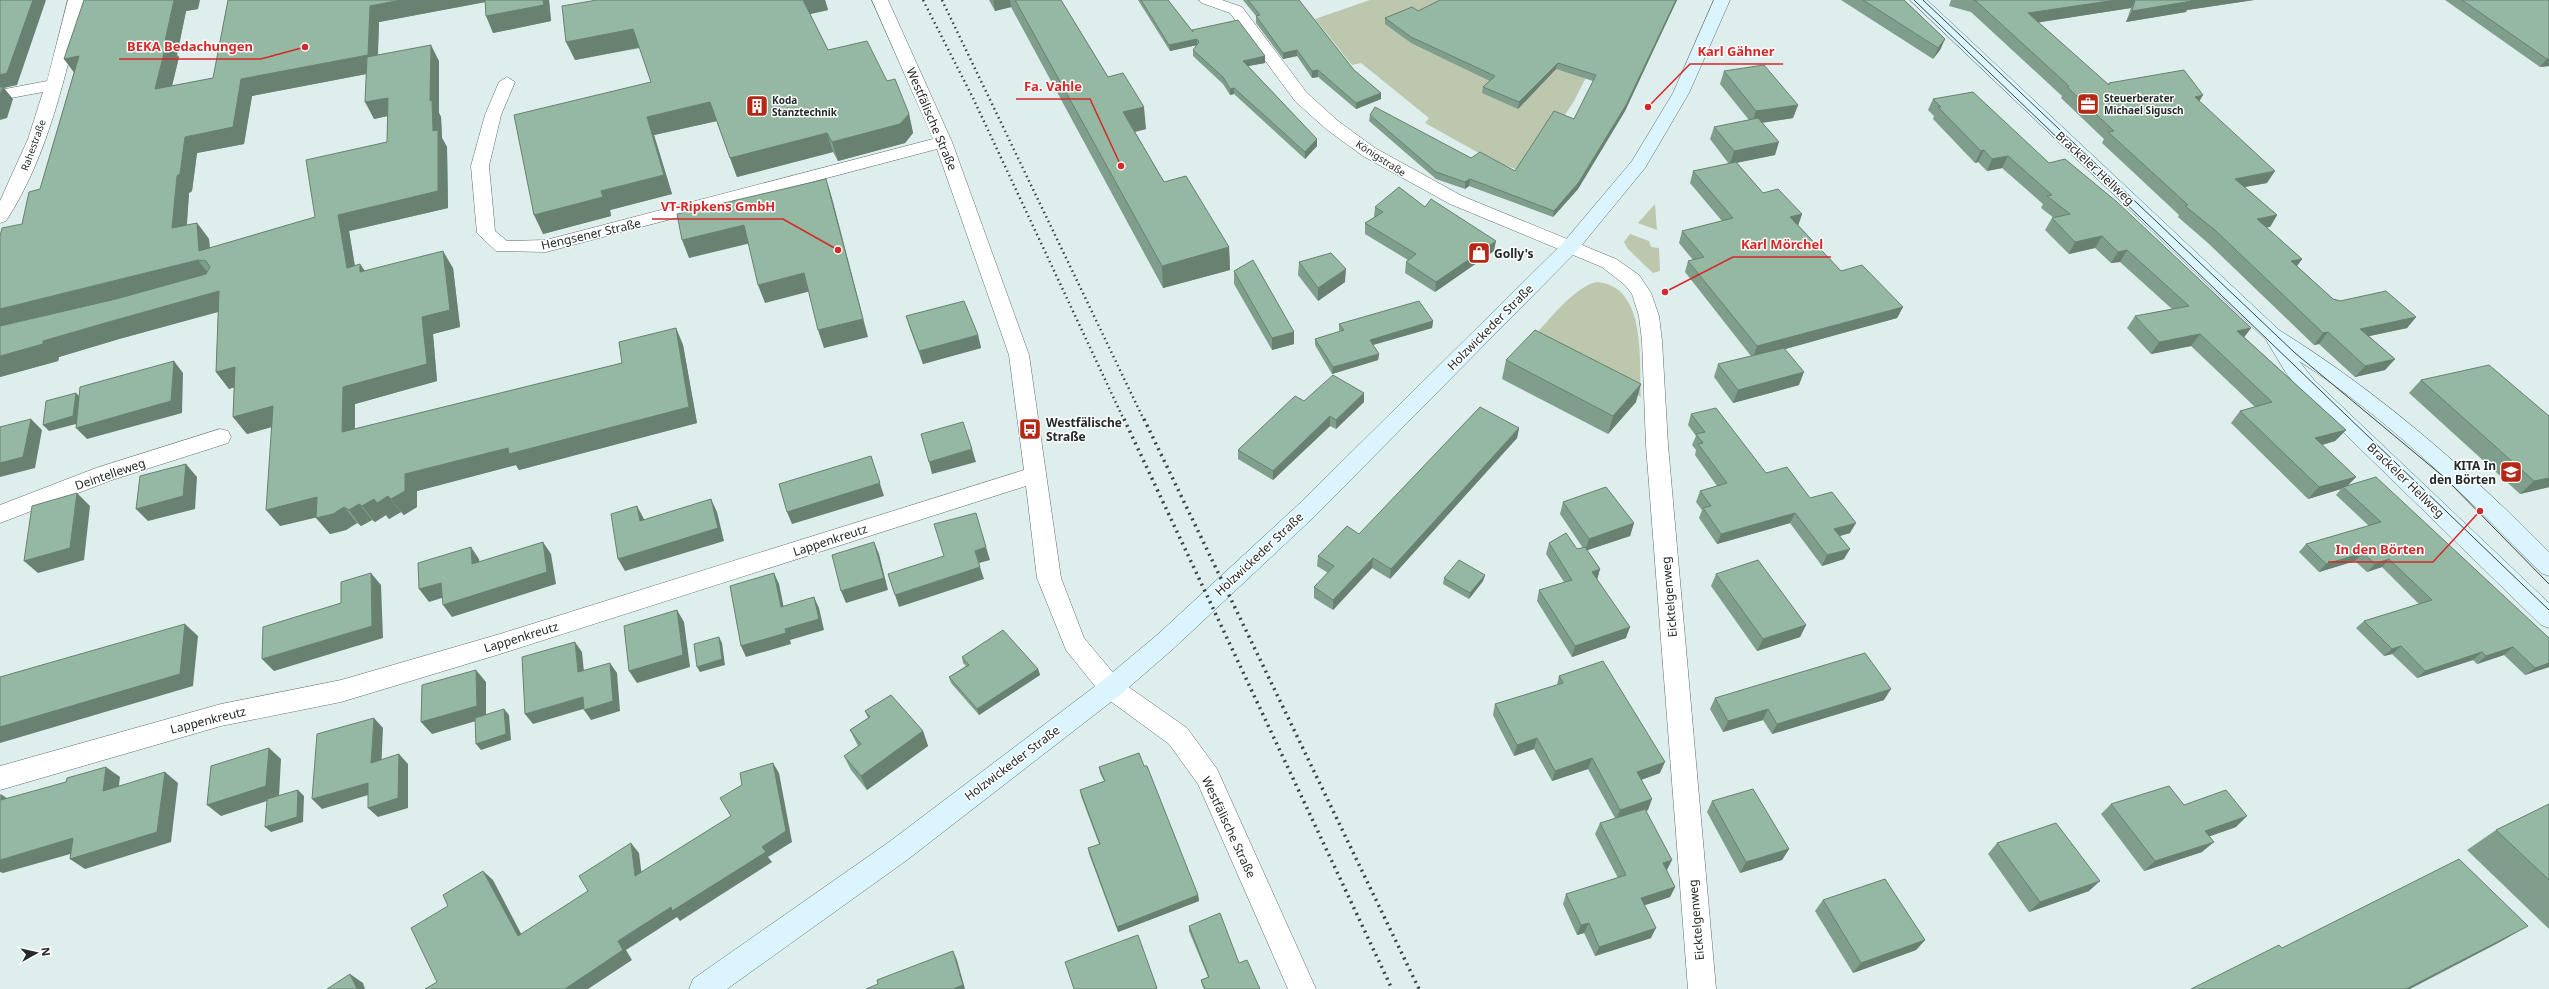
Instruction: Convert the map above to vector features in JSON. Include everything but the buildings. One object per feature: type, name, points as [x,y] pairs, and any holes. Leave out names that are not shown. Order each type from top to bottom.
[{"type":"main road","name":"Holzwickeder Straße","points":[[703,989],[898,851],[1111,688],[1165,642],[1307,510],[1569,248],[1639,164],[1681,93],[1722,0]]},
{"type":"main road","name":"Holzwickeder Straße","points":[[1713,20],[1733,0]]},
{"type":"main road","name":"Brackeler Hellweg","points":[[1918,0],[2272,335],[2328,370],[2456,476],[2549,567]]},
{"type":"main road","name":"Brackeler Hellweg","points":[[2272,335],[2293,368],[2307,385],[2549,618]]},
{"type":"street","name":"Rahestraße","points":[[0,218],[5,203],[30,159],[54,85],[76,0]]},
{"type":"street","name":"Westfälische Straße","points":[[880,0],[943,142],[1020,355],[1051,584],[1074,643],[1111,688],[1178,736],[1208,777],[1302,989]]},
{"type":"street","name":"Königstraße","points":[[1207,0],[1233,5],[1301,97],[1332,125],[1369,152],[1456,200],[1569,248]]},
{"type":"street","name":"Hengsener Straße","points":[[507,82],[493,115],[480,166],[486,233],[504,247],[546,246],[943,142]]},
{"type":"street","points":[[0,95],[54,85]]},
{"type":"street","name":"Eicktelgenweg","points":[[1569,248],[1609,263],[1632,280],[1641,293],[1649,316],[1683,773],[1702,989]]},
{"type":"street","name":"Deintelleweg","points":[[0,514],[104,474],[220,437]]},
{"type":"street","name":"Lappenkreutz","points":[[0,778],[221,715],[340,691],[500,644],[1036,474]]},
{"type":"green space","points":[[1370,0],[1626,0],[1574,101],[1527,173],[1493,161],[1425,123],[1429,118],[1361,63],[1352,65],[1315,19]]},
{"type":"green space","points":[[1655,204],[1657,230],[1638,223]]},
{"type":"green space","points":[[1630,234],[1649,241],[1651,247],[1659,248],[1660,271],[1653,273],[1628,249],[1624,242]]},
{"type":"green space","points":[[1598,282],[1614,287],[1625,297],[1633,311],[1639,347],[1641,397],[1531,339],[1553,314],[1571,297],[1589,284]]},
{"type":"tram line","points":[[1914,0],[2549,610]]},
{"type":"tram line","points":[[1923,0],[2295,353],[2445,478],[2549,584]]},
{"type":"railway","points":[[923,0],[973,98],[1124,420]]},
{"type":"railway","points":[[942,0],[1144,420]]},
{"type":"railway","points":[[1124,419],[1392,989]]},
{"type":"railway","points":[[1144,419],[1419,989]]},
{"type":"place","name":"BEKA Bedachungen","points":[[305,47]]},
{"type":"place","name":"Steuerberater Michael Sigusch","points":[[2088,104]]},
{"type":"place","name":"Koda Stanztechnik","points":[[757,106]]},
{"type":"place","name":"Karl Gähner","points":[[1648,107]]},
{"type":"place","name":"Fa. Vahle","points":[[1121,166]]},
{"type":"place","name":"VT-Ripkens GmbH","points":[[838,250]]},
{"type":"place","name":"Golly's","points":[[1479,253]]},
{"type":"place","name":"Karl Mörchel","points":[[1665,292]]},
{"type":"place","name":"Westfälische Straße","points":[[1030,429]]},
{"type":"place","name":"KITA In den Börten","points":[[2511,472]]},
{"type":"place","name":"In den Börten","points":[[2480,511]]}]
